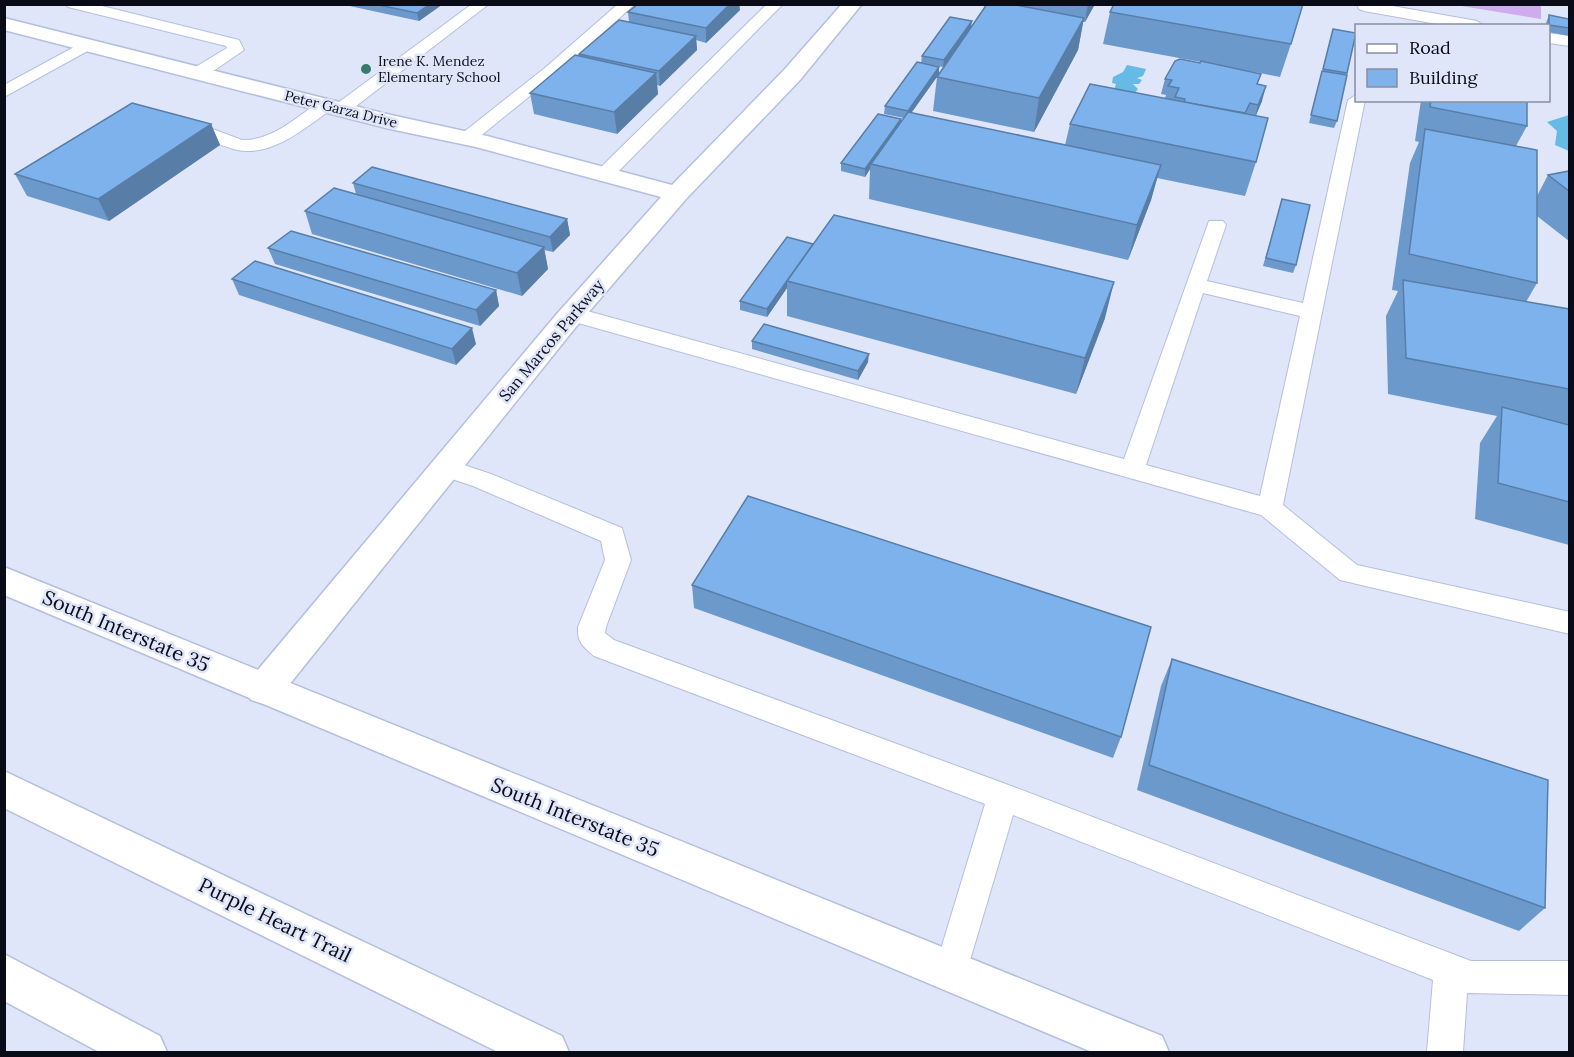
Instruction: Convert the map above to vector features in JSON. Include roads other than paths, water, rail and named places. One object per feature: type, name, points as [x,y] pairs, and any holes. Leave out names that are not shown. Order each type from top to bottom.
[{"type":"main road","name":"San Marcos Parkway","points":[[264,689],[572,314],[677,194],[792,75],[853,4]]},
{"type":"main road","name":"Peter Garza Drive","points":[[4,24],[677,194]]},
{"type":"main road","name":"South Interstate 35","points":[[4,580],[1146,1053]]},
{"type":"main road","name":"Purple Heart Trail","points":[[4,788],[546,1053]]},
{"type":"main road","points":[[4,976],[144,1053]]},
{"type":"lane","points":[[73,4],[233,43],[236,50],[200,72]]},
{"type":"lane","points":[[168,121],[182,123],[240,145],[250,146],[274,138],[334,107],[482,4]]},
{"type":"lane","points":[[466,139],[552,70],[628,4]]},
{"type":"lane","points":[[605,174],[776,4]]},
{"type":"lane","points":[[1361,5],[1375,17],[1373,24]]},
{"type":"lane","points":[[1361,5],[1466,24]]},
{"type":"lane","points":[[1550,38],[1569,41]]},
{"type":"lane","points":[[4,92],[87,45]]},
{"type":"lane","points":[[1270,508],[1357,102]]},
{"type":"lane","points":[[1132,469],[1216,225]]},
{"type":"lane","points":[[1195,285],[1312,312]]},
{"type":"lane","points":[[572,314],[1270,508],[1349,573],[1569,623]]},
{"type":"lane","points":[[446,468],[482,480],[613,535],[618,560],[592,627],[591,638],[604,648],[1003,797],[1471,978],[1569,978]]},
{"type":"lane","points":[[951,972],[1003,797]]},
{"type":"lane","points":[[1445,1053],[1451,971]]},
{"type":"water","points":[[1127,65],[1146,69],[1143,76],[1137,78],[1142,80],[1139,84],[1133,84],[1138,89],[1135,93],[1113,92],[1116,84],[1112,83],[1113,77],[1123,72]]},
{"type":"water","points":[[1570,115],[1569,151],[1555,145],[1557,131],[1547,122]]},
{"type":"place","name":"Irene K. Mendez Elementary School","points":[[366,69]]}]
